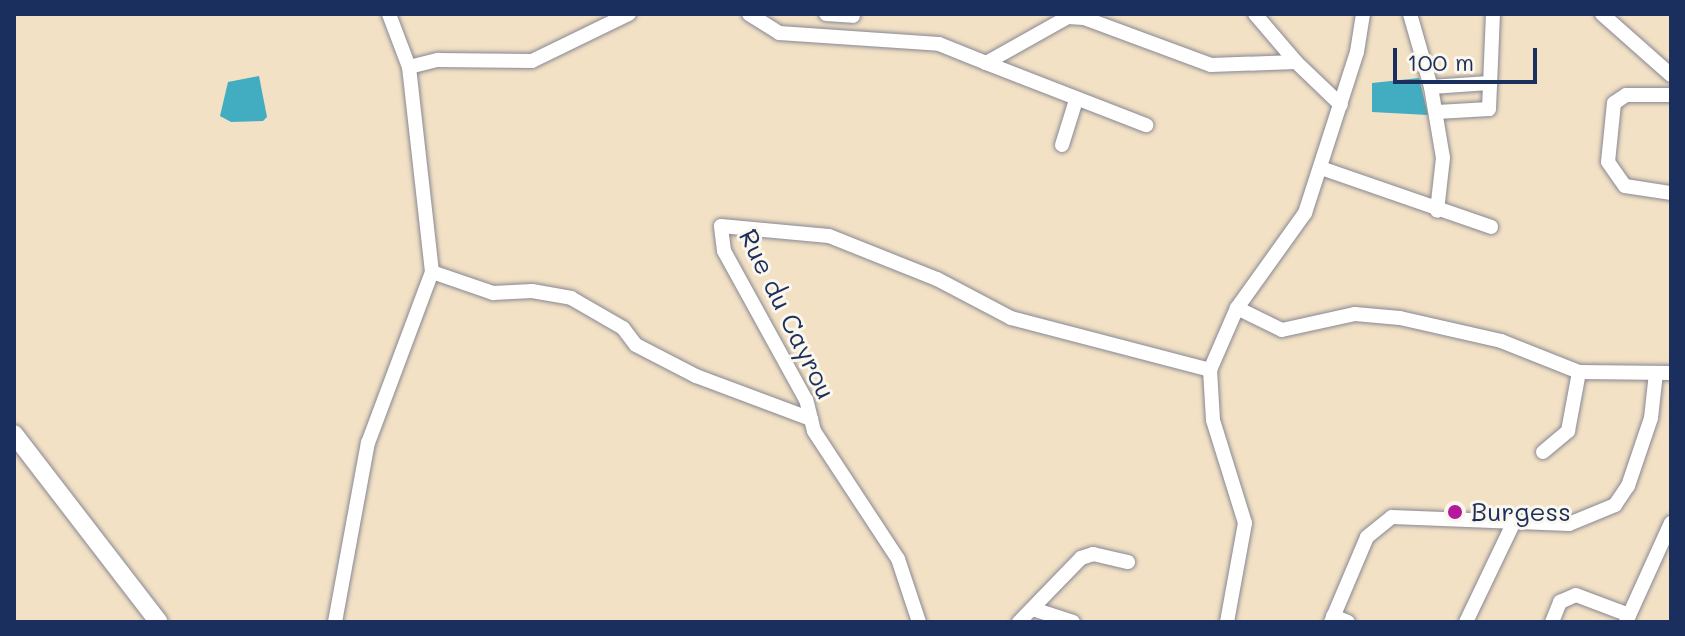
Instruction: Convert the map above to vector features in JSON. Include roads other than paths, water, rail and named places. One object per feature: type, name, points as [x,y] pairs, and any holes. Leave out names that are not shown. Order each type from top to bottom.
[{"type":"main road","points":[[14,434],[159,622]]},
{"type":"street","points":[[335,622],[368,443],[432,272],[409,67],[389,14]]},
{"type":"street","points":[[409,67],[438,60],[532,61],[629,14]]},
{"type":"street","points":[[749,14],[779,33],[939,44],[1146,125]]},
{"type":"street","points":[[826,14],[853,16]]},
{"type":"street","points":[[1255,14],[1296,62],[1341,105]]},
{"type":"street","points":[[1227,622],[1245,523],[1213,420],[1210,370],[1237,308],[1305,213],[1341,105],[1363,14]]},
{"type":"street","points":[[1410,14],[1437,112],[1443,158],[1437,211]]},
{"type":"street","points":[[1437,112],[1489,109],[1493,14]]},
{"type":"street","points":[[1602,14],[1671,75]]},
{"type":"street","points":[[986,63],[1068,17],[1211,65],[1296,62]]},
{"type":"street","points":[[1431,87],[1489,83]]},
{"type":"street","points":[[1671,95],[1626,95],[1614,103],[1608,162],[1625,186],[1671,193]]},
{"type":"street","points":[[1062,145],[1076,100]]},
{"type":"street","points":[[1321,168],[1437,211],[1491,227]]},
{"type":"street","name":"Rue du Cayrou","points":[[923,621],[898,559],[842,477],[811,419],[806,400],[724,251],[721,226],[829,236],[937,279],[1011,318],[1210,370]]},
{"type":"street","points":[[432,272],[493,293],[532,291],[571,298],[623,328],[636,345],[696,376],[811,419]]},
{"type":"street","points":[[1237,308],[1282,330],[1355,314],[1400,318],[1501,341],[1579,372],[1664,373],[1628,486],[1615,505],[1569,524],[1414,514],[1384,521],[1367,537],[1332,619],[1348,622]]},
{"type":"street","points":[[1543,452],[1568,431],[1579,372]]},
{"type":"street","points":[[1466,622],[1514,522]]},
{"type":"street","points":[[1552,622],[1560,602],[1576,595],[1627,618],[1671,523]]},
{"type":"street","points":[[1019,622],[1081,558],[1093,554],[1128,562]]},
{"type":"street","points":[[1033,609],[1073,622]]},
{"type":"water","points":[[259,76],[267,117],[263,121],[231,122],[220,116],[228,82]]},
{"type":"water","points":[[1419,78],[1428,115],[1372,112],[1372,83]]},
{"type":"place","name":"Burgess","points":[[1455,512]]}]
